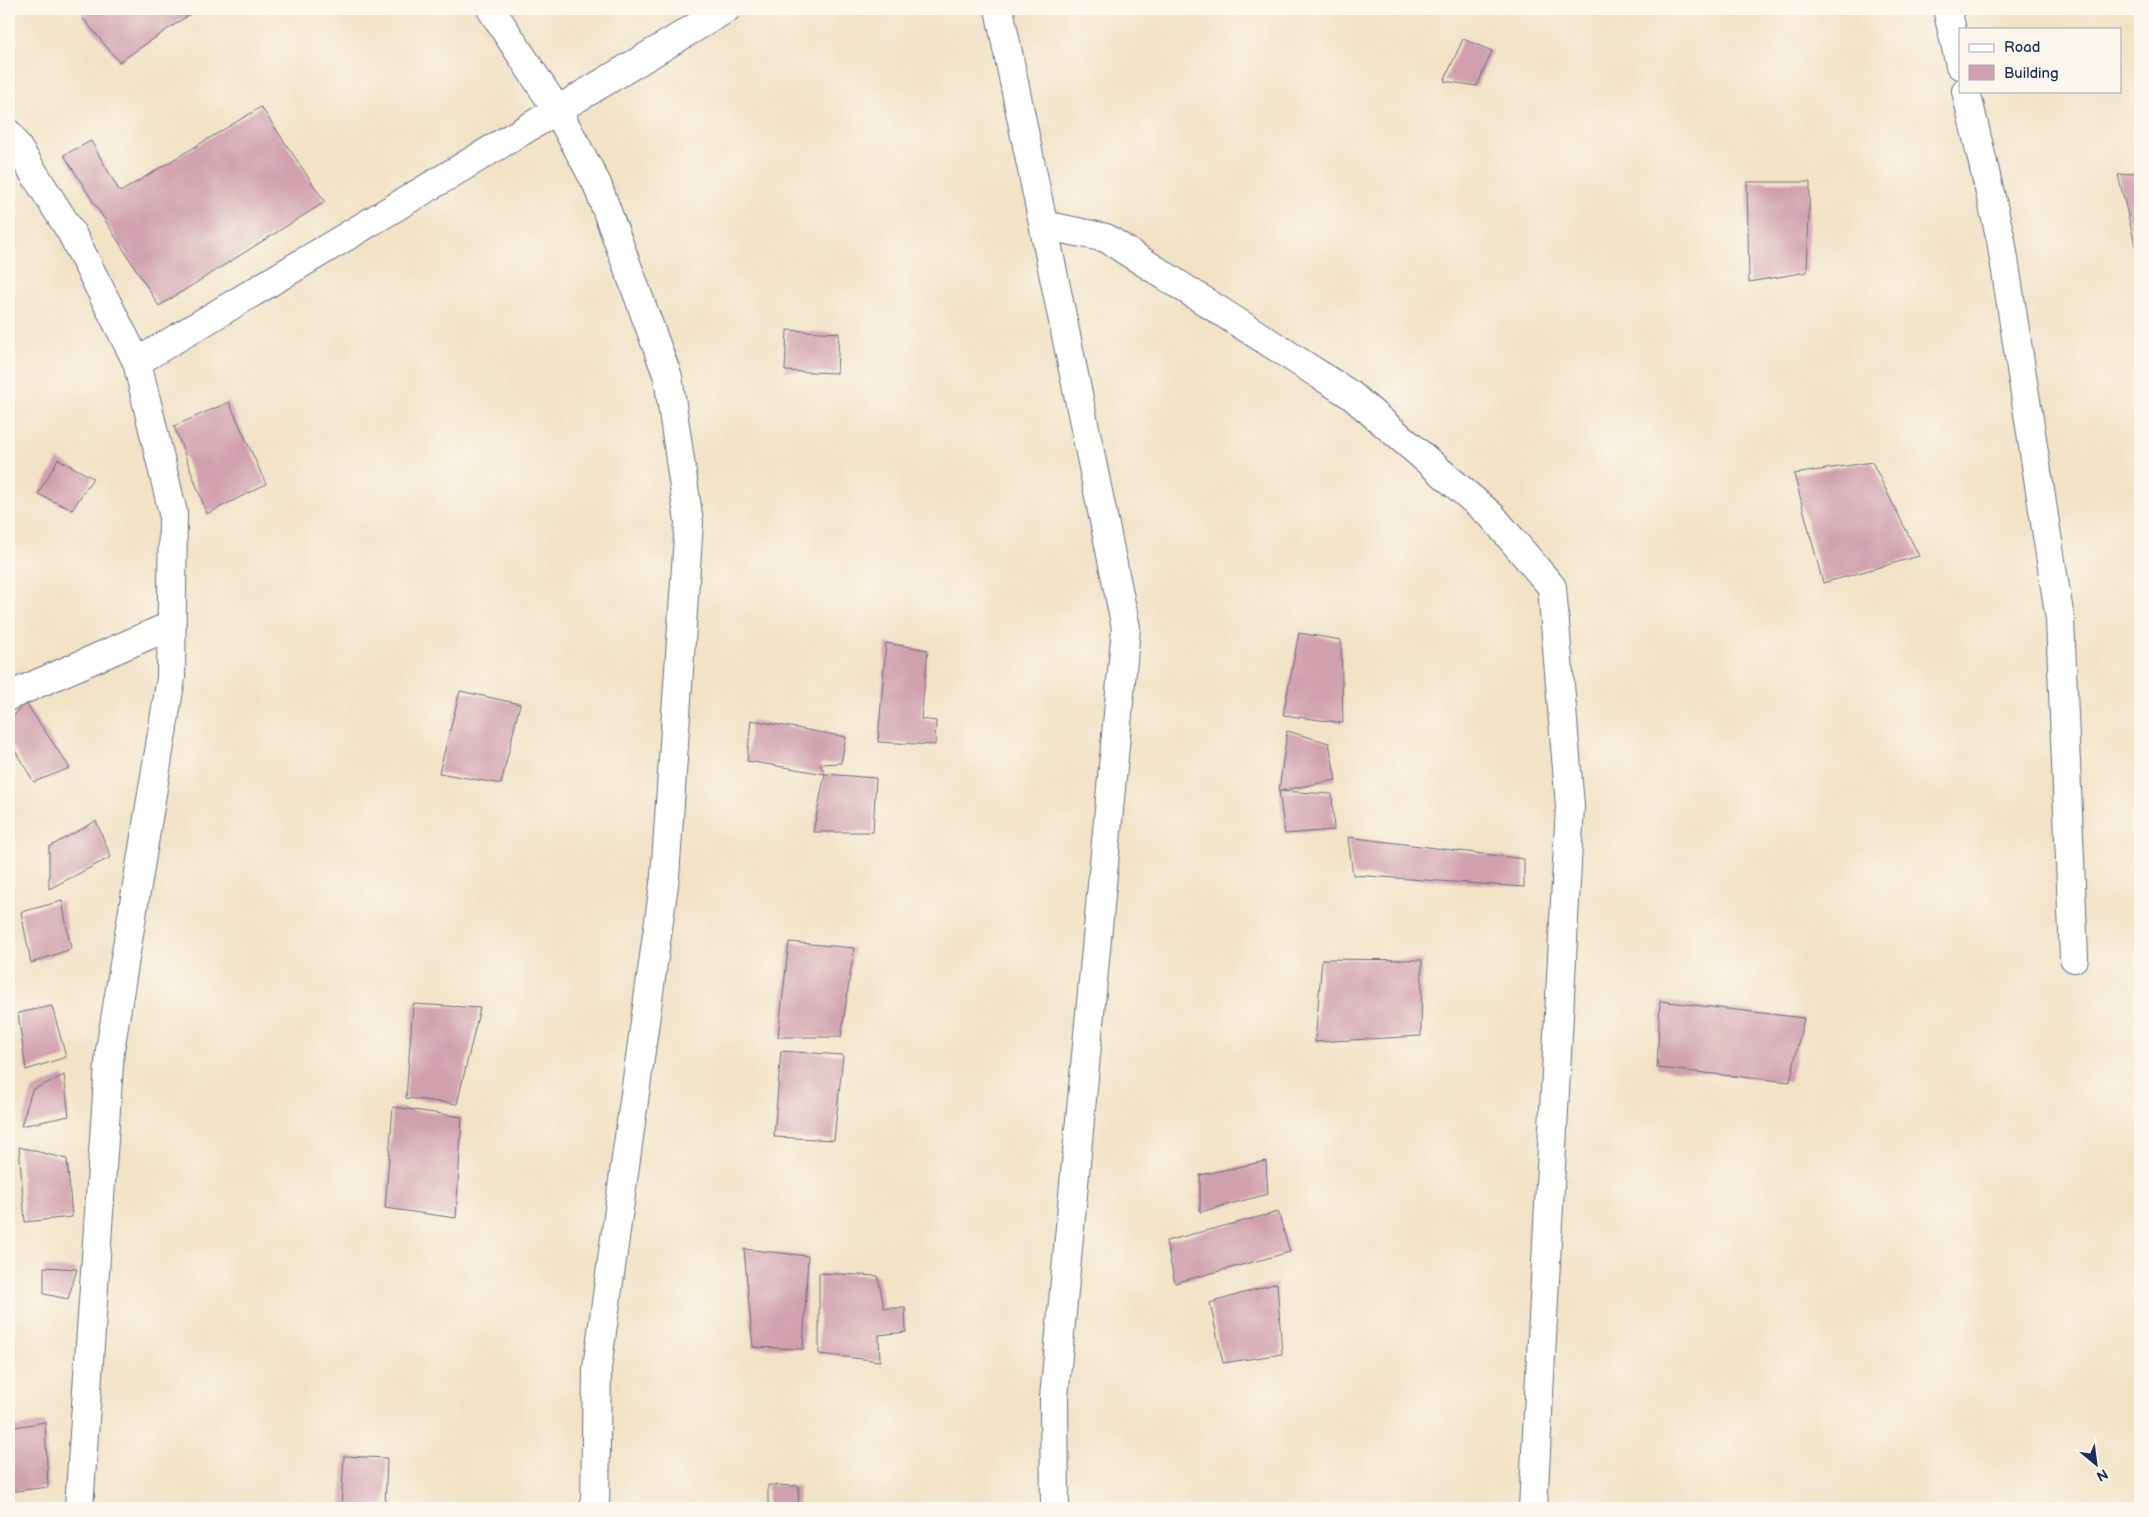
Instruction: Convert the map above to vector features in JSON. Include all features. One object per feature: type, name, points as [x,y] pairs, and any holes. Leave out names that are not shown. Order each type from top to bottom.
[{"type":"street","points":[[491,9],[557,110],[597,184],[668,377],[689,522],[665,877],[597,1368],[595,1508]]},
{"type":"street","points":[[137,362],[726,9]]},
{"type":"street","points":[[999,9],[1126,628],[1054,1398],[1055,1508]]},
{"type":"street","points":[[1947,9],[1959,61]]},
{"type":"street","points":[[1966,92],[2002,240],[2060,620],[2074,958]]},
{"type":"street","points":[[9,134],[71,232],[137,362],[173,513],[171,678],[110,1050],[79,1508]]},
{"type":"street","points":[[1044,225],[1106,238],[1351,395],[1492,516],[1552,587],[1570,806],[1533,1508]]},
{"type":"street","points":[[9,696],[172,625]]},
{"type":"building","points":[[95,9],[198,9],[119,62],[82,17]]},
{"type":"building","points":[[1463,39],[1492,51],[1477,86],[1444,81]]},
{"type":"building","points":[[261,107],[325,202],[159,306],[64,155],[91,141],[120,192]]},
{"type":"building","points":[[2140,172],[2140,264],[2118,175]]},
{"type":"building","points":[[1747,182],[1810,182],[1807,272],[1749,282]]},
{"type":"building","points":[[787,330],[839,333],[837,373],[785,371]]},
{"type":"building","points":[[229,402],[266,484],[207,514],[174,426]]},
{"type":"building","points":[[58,459],[93,478],[72,510],[38,494]]},
{"type":"building","points":[[1872,462],[1919,556],[1823,583],[1794,474]]},
{"type":"building","points":[[1299,633],[1341,640],[1343,723],[1283,715]]},
{"type":"building","points":[[886,643],[928,650],[921,719],[936,721],[935,745],[878,742]]},
{"type":"building","points":[[460,691],[520,704],[501,784],[439,773]]},
{"type":"building","points":[[24,700],[70,768],[34,782],[9,741],[9,724]]},
{"type":"building","points":[[751,720],[846,737],[841,763],[820,764],[825,774],[747,761]]},
{"type":"building","points":[[1287,731],[1329,743],[1336,780],[1279,791]]},
{"type":"building","points":[[825,774],[876,778],[873,832],[813,832]]},
{"type":"building","points":[[1279,791],[1332,794],[1334,830],[1285,834]]},
{"type":"building","points":[[96,821],[111,857],[49,889],[49,847]]},
{"type":"building","points":[[1348,837],[1524,859],[1524,887],[1353,875]]},
{"type":"building","points":[[62,901],[71,949],[31,963],[21,912]]},
{"type":"building","points":[[789,942],[854,948],[841,1037],[778,1037]]},
{"type":"building","points":[[1322,959],[1422,960],[1421,1036],[1315,1042]]},
{"type":"building","points":[[1660,1001],[1804,1018],[1790,1082],[1657,1068]]},
{"type":"building","points":[[413,1004],[480,1008],[457,1104],[406,1098]]},
{"type":"building","points":[[52,1006],[66,1057],[26,1070],[18,1013]]},
{"type":"building","points":[[781,1051],[843,1055],[834,1140],[774,1137]]},
{"type":"building","points":[[64,1075],[69,1116],[21,1126],[32,1090]]},
{"type":"building","points":[[393,1107],[462,1117],[456,1218],[385,1208]]},
{"type":"building","points":[[19,1147],[67,1159],[72,1217],[25,1222]]},
{"type":"building","points":[[1266,1161],[1268,1194],[1200,1212],[1200,1175]]},
{"type":"building","points":[[1278,1212],[1290,1252],[1175,1283],[1166,1241]]},
{"type":"building","points":[[744,1249],[808,1256],[803,1349],[753,1347]]},
{"type":"building","points":[[44,1267],[77,1269],[68,1299],[44,1294]]},
{"type":"building","points":[[819,1273],[878,1276],[884,1308],[905,1308],[906,1332],[879,1335],[880,1361],[819,1354]]},
{"type":"building","points":[[1277,1283],[1282,1354],[1223,1363],[1210,1303]]},
{"type":"building","points":[[45,1422],[48,1487],[9,1492],[9,1428]]},
{"type":"building","points":[[344,1456],[387,1458],[385,1508],[341,1508]]},
{"type":"building","points":[[768,1485],[799,1486],[798,1508],[768,1508]]}]
